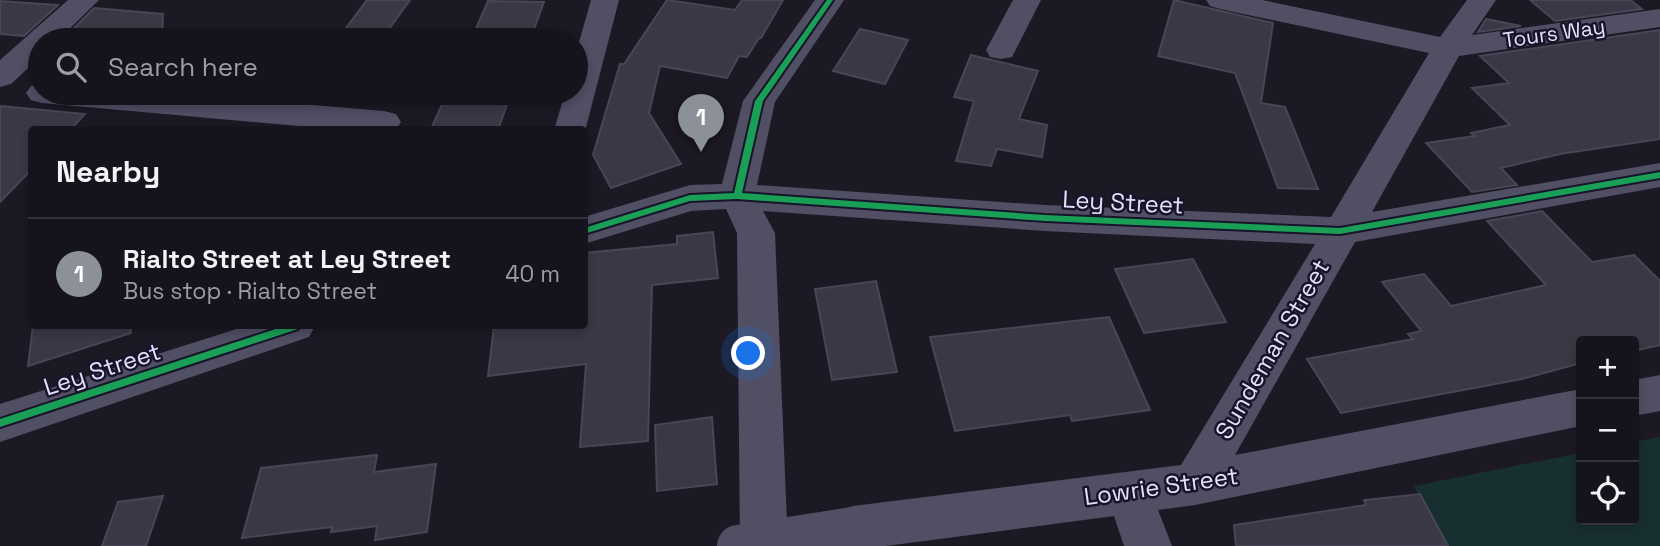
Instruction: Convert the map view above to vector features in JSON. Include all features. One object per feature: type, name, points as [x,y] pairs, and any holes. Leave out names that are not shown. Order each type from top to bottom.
[{"type":"street","points":[[54,28],[85,0]]},
{"type":"street","points":[[588,65],[605,0]]},
{"type":"street","points":[[764,546],[756,233],[737,196],[758,101],[830,0]]},
{"type":"street","points":[[1002,50],[1027,0]]},
{"type":"street","name":"Tours Way","points":[[1220,0],[1448,48],[1660,18]]},
{"type":"street","name":"Sundeman Street","points":[[1195,484],[1448,48],[1482,0]]},
{"type":"street","points":[[0,77],[28,51]]},
{"type":"street","points":[[0,89],[28,92]]},
{"type":"street","points":[[183,105],[384,122]]},
{"type":"street","points":[[572,126],[578,105]]},
{"type":"street","name":"Ley Street","points":[[588,230],[690,198],[737,196],[1045,218],[1340,232],[1660,175]]},
{"type":"street","name":"Ley Street","points":[[0,423],[286,329]]},
{"type":"street","points":[[1639,397],[1660,393]]},
{"type":"street","name":"Lowrie Street","points":[[738,546],[853,528],[1195,484],[1576,409]]},
{"type":"street","points":[[1128,491],[1148,546]]},
{"type":"green space","points":[[1660,437],[1660,546],[1445,546],[1414,486],[1576,454],[1576,525],[1639,525],[1639,441]]},
{"type":"building","points":[[367,0],[410,0],[390,28],[346,28]]},
{"type":"building","points":[[667,0],[735,10],[742,0],[783,0],[761,38],[747,57],[739,56],[727,78],[660,66],[649,113],[681,164],[611,188],[593,155],[620,64],[624,64]]},
{"type":"building","points":[[1174,0],[1273,23],[1261,103],[1285,107],[1318,189],[1278,188],[1235,73],[1158,56]]},
{"type":"building","points":[[1530,0],[1630,0],[1642,9],[1555,21]]},
{"type":"building","points":[[0,1],[58,5],[33,28],[28,28],[24,36],[0,34]]},
{"type":"building","points":[[488,1],[544,2],[534,28],[476,28]]},
{"type":"building","points":[[94,8],[163,14],[162,28],[74,28]]},
{"type":"building","points":[[1486,19],[1521,26],[1478,32]]},
{"type":"building","points":[[860,29],[908,40],[885,84],[833,71]]},
{"type":"building","points":[[1660,30],[1660,139],[1560,154],[1501,168],[1517,185],[1472,192],[1426,143],[1475,136],[1471,133],[1510,125],[1472,88],[1509,83],[1480,56]]},
{"type":"building","points":[[971,55],[1038,71],[1019,119],[1047,125],[1042,157],[997,149],[991,166],[956,161],[974,101],[954,97]]},
{"type":"building","points":[[442,105],[507,105],[499,126],[432,126]]},
{"type":"building","points":[[0,106],[85,114],[74,126],[28,126],[28,173],[0,202]]},
{"type":"building","points":[[1542,211],[1592,262],[1634,255],[1660,281],[1660,345],[1639,350],[1639,336],[1576,336],[1576,364],[1522,379],[1341,413],[1307,359],[1413,339],[1408,334],[1421,331],[1382,282],[1424,274],[1451,306],[1546,285],[1487,221]]},
{"type":"building","points":[[713,232],[718,278],[652,285],[648,441],[580,447],[586,364],[488,376],[494,329],[588,329],[588,253],[677,244],[677,236]]},
{"type":"building","points":[[1193,259],[1226,322],[1144,333],[1115,269]]},
{"type":"building","points":[[876,281],[897,372],[832,380],[815,289]]},
{"type":"building","points":[[1109,317],[1150,410],[1072,421],[1070,415],[955,431],[930,337]]},
{"type":"building","points":[[33,329],[130,329],[131,333],[28,366]]},
{"type":"building","points":[[712,417],[717,484],[657,491],[655,425]]},
{"type":"building","points":[[377,455],[374,472],[436,464],[427,532],[375,540],[377,526],[331,532],[332,527],[242,538],[261,468]]},
{"type":"building","points":[[1420,494],[1448,546],[1236,546],[1234,525],[1366,505],[1364,500]]},
{"type":"building","points":[[163,496],[146,546],[102,546],[118,502]]},
{"type":"cycle path","points":[[737,196],[759,101],[830,0]]},
{"type":"cycle path","points":[[588,230],[690,198],[737,196],[1045,218],[1340,231],[1660,175]]},
{"type":"cycle path","points":[[0,423],[286,329]]},
{"type":"place","name":"Rialto Street at Ley Street","points":[[701,152]]}]
